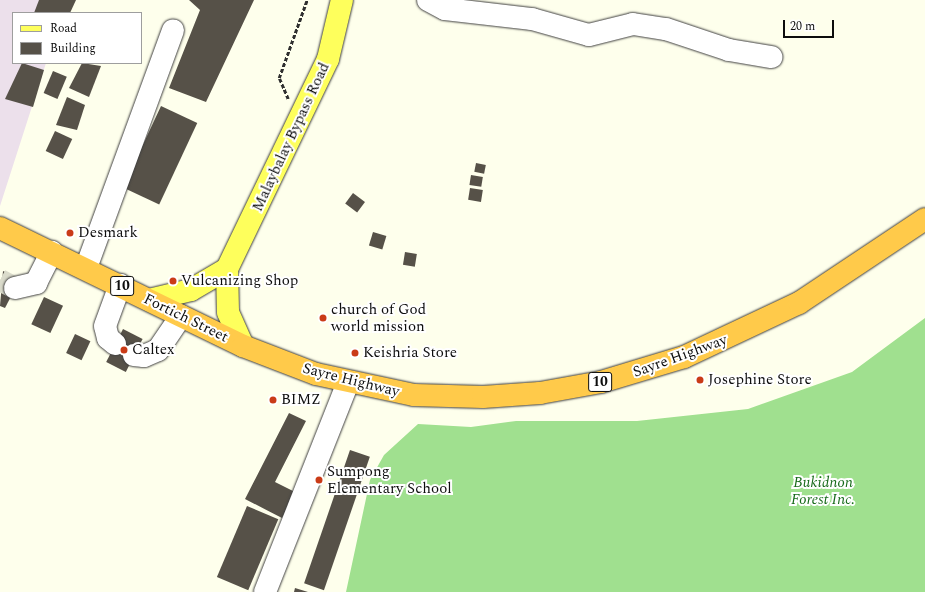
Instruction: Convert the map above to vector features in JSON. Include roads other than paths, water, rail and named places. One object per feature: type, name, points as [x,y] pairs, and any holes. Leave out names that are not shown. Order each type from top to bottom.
[{"type":"highway","name":"Sayre Highway","points":[[243,346],[316,374],[414,395],[483,397],[540,393],[645,371],[752,328],[799,303],[925,219]]},
{"type":"highway","name":"Fortich Street","points":[[2,233],[52,252],[243,346]]},
{"type":"main road","name":"Malaybalay Bypass Road","points":[[243,346],[228,312],[227,269],[303,114],[328,59],[342,0]]},
{"type":"main road","points":[[149,300],[191,290],[227,269]]},
{"type":"street","points":[[428,0],[445,9],[532,19],[589,35],[633,24],[666,29],[729,50],[771,57]]},
{"type":"street","points":[[86,268],[173,30]]},
{"type":"street","points":[[16,288],[36,283],[52,252]]},
{"type":"street","points":[[115,344],[108,338],[105,326],[120,285]]},
{"type":"street","points":[[134,355],[144,356],[162,346],[182,316]]},
{"type":"street","points":[[265,592],[348,382]]},
{"type":"tunnel","points":[[0,280],[15,288]]},
{"type":"place","name":"Desmark","points":[[70,233]]},
{"type":"place","name":"Vulcanizing Shop","points":[[173,281]]},
{"type":"place","name":"church of God world mission","points":[[323,318]]},
{"type":"place","name":"Caltex","points":[[124,350]]},
{"type":"place","name":"Keishria Store","points":[[355,353]]},
{"type":"place","name":"Josephine Store","points":[[700,380]]},
{"type":"place","name":"BIMZ","points":[[273,400]]},
{"type":"place","name":"Sumpong Elementary School","points":[[319,480]]},
{"type":"park label","name":"Bukidnon Forest Inc.","points":[[823,490]]}]
